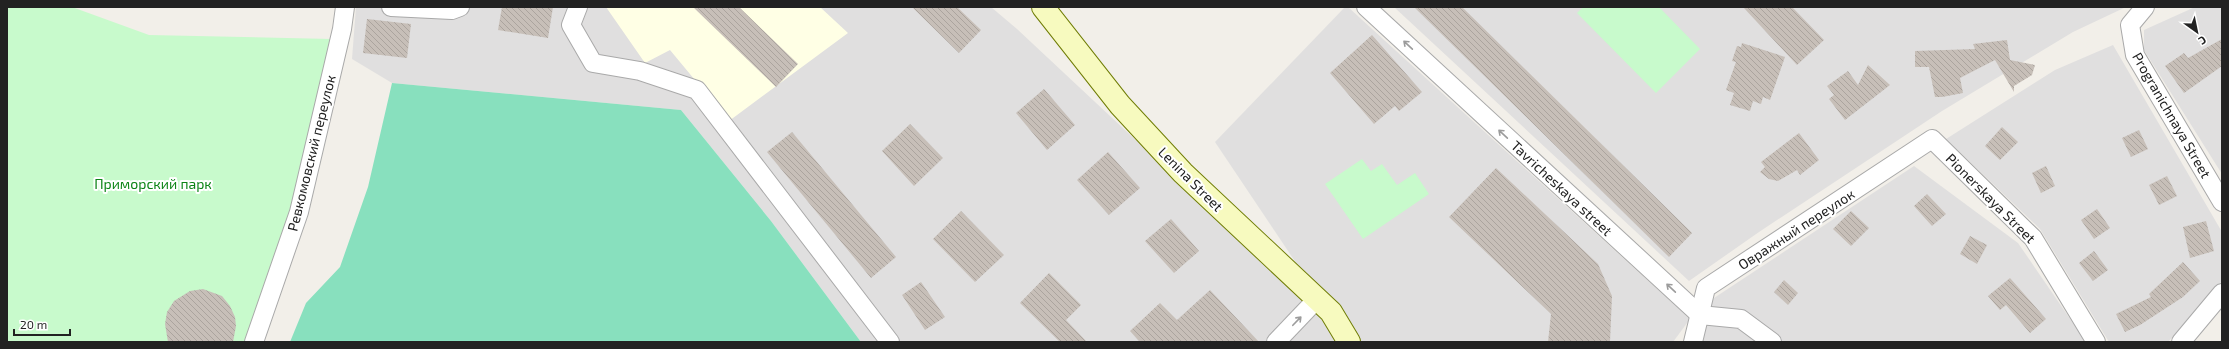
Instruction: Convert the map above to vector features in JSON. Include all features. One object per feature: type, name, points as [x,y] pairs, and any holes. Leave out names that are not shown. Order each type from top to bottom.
[{"type":"main road","name":"Lenina Street","points":[[1042,8],[1120,105],[1183,173],[1331,312],[1349,342]]},
{"type":"street","name":"Ревкомовский переулок","points":[[254,342],[299,212],[342,29],[344,7]]},
{"type":"street","points":[[391,7],[452,10],[460,7]]},
{"type":"street","points":[[578,7],[572,25],[593,63],[640,71],[697,90],[890,342]]},
{"type":"street","name":"Tavricheskaya street","points":[[1366,7],[1700,315]]},
{"type":"street","name":"Progranichnaya Street","points":[[2145,7],[2130,25],[2135,54],[2222,202]]},
{"type":"street","name":"Овражный переулок","points":[[1693,342],[1706,288],[1932,139]]},
{"type":"street","name":"Pionerskaya Street","points":[[1932,139],[2033,238],[2096,342]]},
{"type":"street","points":[[2181,342],[2222,293]]},
{"type":"street","points":[[1276,342],[1317,299]]},
{"type":"street","points":[[1700,315],[1741,319],[1772,342]]},
{"type":"shaded area","points":[[356,7],[991,7],[1017,29],[1326,318],[1338,342],[861,342],[771,221],[681,110],[392,83],[352,59]]},
{"type":"shaded area","points":[[606,7],[820,7],[848,33],[729,121],[670,50],[645,63]]},
{"type":"shaded area","points":[[1345,7],[1348,7],[1690,319],[1673,342],[1349,342],[1215,142]]},
{"type":"shaded area","points":[[1394,7],[2126,7],[2073,32],[1942,111],[1759,232],[1689,281]]},
{"type":"shaded area","points":[[2195,7],[2222,7],[2222,174],[2144,50],[2144,30]]},
{"type":"shaded area","points":[[2113,45],[2222,232],[2222,281],[2168,342],[2109,342],[2040,229],[1946,139],[2055,70]]},
{"type":"shaded area","points":[[1914,166],[2018,243],[2086,342],[1687,342],[1714,298]]},
{"type":"green space","name":"Приморский парк","points":[[7,7],[72,7],[149,35],[332,39],[299,212],[249,342],[7,342]]},
{"type":"green space","points":[[1583,7],[1659,7],[1700,49],[1656,93],[1577,13]]},
{"type":"green space","points":[[392,83],[681,110],[771,221],[861,342],[290,342],[306,303],[340,267],[368,187]]},
{"type":"green space","points":[[1362,159],[1371,171],[1382,164],[1397,185],[1415,173],[1429,194],[1363,239],[1325,184]]},
{"type":"building","points":[[502,7],[553,7],[548,38],[498,30]]},
{"type":"building","points":[[693,7],[739,7],[798,64],[776,87]]},
{"type":"building","points":[[912,7],[957,7],[981,30],[959,53]]},
{"type":"building","points":[[1414,7],[1462,7],[1692,233],[1669,257]]},
{"type":"building","points":[[1743,7],[1792,7],[1824,40],[1797,65]]},
{"type":"building","points":[[367,19],[411,24],[407,58],[363,53]]},
{"type":"building","points":[[1372,35],[1422,92],[1399,111],[1395,106],[1374,124],[1330,73]]},
{"type":"building","points":[[2222,39],[2222,66],[2184,93],[2165,66],[2184,53],[2188,58]]},
{"type":"building","points":[[2007,40],[2010,60],[2035,65],[2032,75],[2014,86],[2014,92],[1995,60],[1960,78],[1963,93],[1942,97],[1935,97],[1929,67],[1915,67],[1915,51],[1975,49],[1973,44]]},
{"type":"building","points":[[1742,43],[1785,57],[1770,100],[1763,97],[1761,104],[1753,101],[1750,111],[1730,105],[1734,93],[1726,90],[1736,62],[1732,61],[1737,46],[1741,47]]},
{"type":"building","points":[[1868,65],[1890,85],[1845,120],[1829,99],[1834,95],[1827,86],[1848,71],[1858,85]]},
{"type":"building","points":[[1044,89],[1075,125],[1047,150],[1016,113]]},
{"type":"building","points":[[910,124],[943,158],[914,186],[882,151]]},
{"type":"building","points":[[2002,127],[2018,142],[2000,160],[1985,146]]},
{"type":"building","points":[[2139,130],[2148,149],[2131,157],[2122,138]]},
{"type":"building","points":[[792,132],[896,257],[871,278],[767,152]]},
{"type":"building","points":[[1799,133],[1819,160],[1800,175],[1797,170],[1778,181],[1769,179],[1760,172],[1765,167],[1761,162]]},
{"type":"building","points":[[1108,152],[1140,188],[1109,215],[1077,180]]},
{"type":"building","points":[[2046,166],[2055,186],[2041,193],[2032,173]]},
{"type":"building","points":[[1496,168],[1598,264],[1612,296],[1610,342],[1548,342],[1551,314],[1449,217]]},
{"type":"building","points":[[2167,176],[2177,196],[2159,205],[2149,185]]},
{"type":"building","points":[[1927,194],[1946,214],[1932,226],[1914,206]]},
{"type":"building","points":[[2097,209],[2110,228],[2094,239],[2081,220]]},
{"type":"building","points":[[961,211],[1004,255],[975,282],[933,239]]},
{"type":"building","points":[[1851,211],[1869,228],[1851,246],[1833,229]]},
{"type":"building","points":[[1171,219],[1199,251],[1174,273],[1145,241]]},
{"type":"building","points":[[2206,221],[2214,251],[2190,258],[2183,227]]},
{"type":"building","points":[[1970,236],[1987,245],[1977,264],[1960,254]]},
{"type":"building","points":[[2094,251],[2108,270],[2093,281],[2079,263]]},
{"type":"building","points":[[2183,262],[2200,281],[2183,297],[2140,325],[2125,332],[2116,314],[2151,297],[2149,294]]},
{"type":"building","points":[[1049,273],[1081,305],[1066,320],[1087,342],[1060,342],[1020,303]]},
{"type":"building","points":[[2010,278],[2046,319],[2030,333],[2006,305],[2000,310],[1988,296]]},
{"type":"building","points":[[1784,280],[1798,293],[1788,305],[1774,292]]},
{"type":"building","points":[[921,282],[945,317],[925,330],[902,295]]},
{"type":"building","points":[[203,289],[222,296],[230,306],[235,317],[236,326],[233,342],[168,342],[165,324],[167,312],[174,301],[190,291]]},
{"type":"building","points":[[1210,290],[1259,342],[1140,342],[1130,331],[1160,303],[1177,320]]}]
